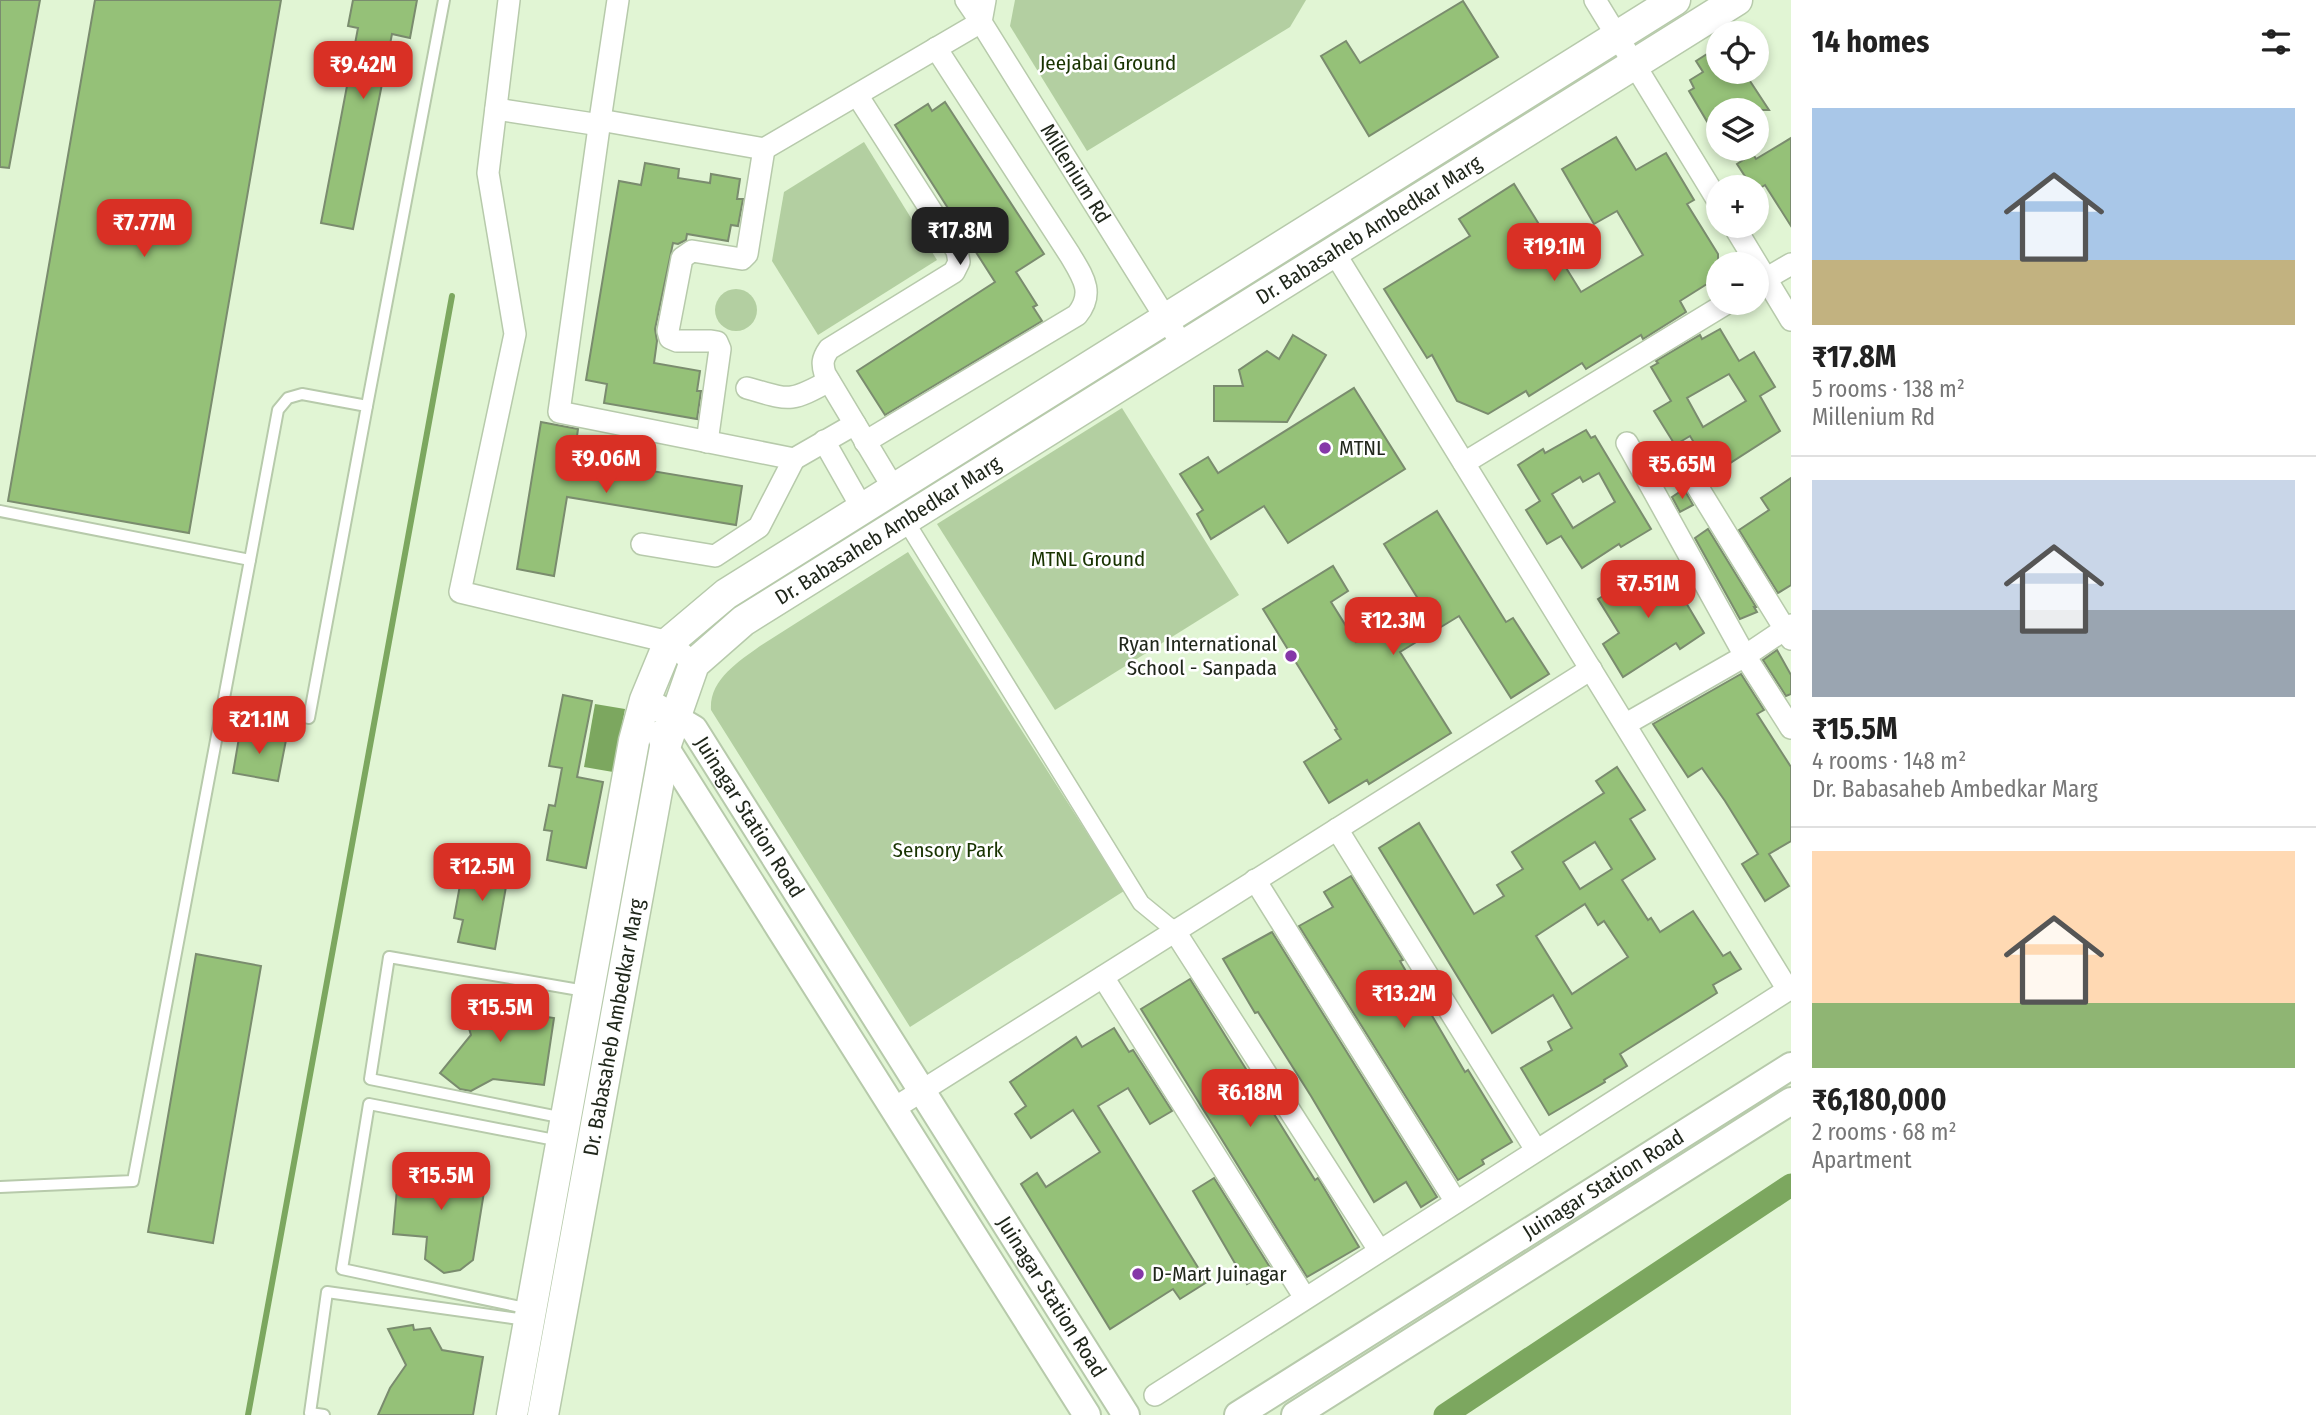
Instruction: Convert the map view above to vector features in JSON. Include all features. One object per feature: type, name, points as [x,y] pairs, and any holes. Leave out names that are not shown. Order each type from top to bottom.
[{"type":"main road","name":"Dr. Babasaheb Ambedkar Marg","points":[[512,1415],[634,741],[645,700],[669,642],[726,594],[1675,0]]},
{"type":"main road","name":"Dr. Babasaheb Ambedkar Marg","points":[[543,1415],[666,747],[694,664],[743,621],[1737,0]]},
{"type":"main road","points":[[541,1247],[573,1253]]},
{"type":"street","points":[[509,0],[488,173],[515,334],[460,592],[669,642],[694,664]]},
{"type":"street","points":[[618,0],[559,412],[794,459]]},
{"type":"street","name":"Millenium Rd","points":[[967,0],[1183,346]]},
{"type":"street","points":[[496,109],[600,122],[764,149],[981,22],[985,0]]},
{"type":"street","points":[[1595,0],[1706,181]]},
{"type":"street","points":[[642,544],[715,556],[759,527],[794,459],[824,441],[860,433],[1070,320],[1085,306],[1087,294],[1083,277],[936,48]]},
{"type":"street","points":[[856,95],[957,251],[959,262],[954,272],[829,349],[822,364],[829,381],[894,489]]},
{"type":"street","points":[[707,442],[720,349],[717,342],[677,341],[670,338],[668,331],[682,258],[692,251],[742,259],[747,254],[764,149]]},
{"type":"street","points":[[1155,1395],[1789,989],[1334,251]]},
{"type":"street","points":[[1769,276],[1791,264]]},
{"type":"street","points":[[1769,291],[1791,320]]},
{"type":"street","points":[[1464,463],[1707,315]]},
{"type":"street","points":[[747,388],[793,398],[801,397],[829,381]]},
{"type":"street","points":[[824,441],[862,508]]},
{"type":"street","points":[[1627,443],[1745,656],[1791,728]]},
{"type":"street","points":[[1626,724],[1789,631],[1684,465]]},
{"type":"street","points":[[905,520],[1141,903],[1174,930],[1380,1250]]},
{"type":"street","points":[[894,1109],[1591,669]]},
{"type":"street","name":"Juinagar Station Road","points":[[645,700],[694,730],[1126,1415]]},
{"type":"street","name":"Juinagar Station Road","points":[[645,700],[666,747],[1087,1415]]},
{"type":"street","points":[[1337,829],[1536,1150]]},
{"type":"street","points":[[1255,880],[1456,1202]]},
{"type":"street","points":[[1103,977],[1305,1298]]},
{"type":"street","name":"Juinagar Station Road","points":[[1238,1415],[1791,1066]]},
{"type":"street","name":"Juinagar Station Road","points":[[1295,1415],[1791,1101]]},
{"type":"lane","points":[[244,705],[309,718],[444,0]]},
{"type":"lane","points":[[0,1187],[133,1181],[278,411],[288,398],[302,394],[367,407]]},
{"type":"lane","points":[[0,511],[250,560]]},
{"type":"lane","points":[[562,1130],[370,1079],[389,957],[588,992]]},
{"type":"lane","points":[[530,1315],[342,1269],[369,1104],[562,1130]]},
{"type":"lane","points":[[324,1415],[310,1413],[327,1292],[530,1315]]},
{"type":"green space","name":"Jeejabai Ground","points":[[1015,0],[1306,0],[1290,27],[1087,151],[1010,26]]},
{"type":"green space","points":[[864,142],[937,260],[818,335],[772,261],[784,192]]},
{"type":"green space","points":[[736,289],[751,295],[757,310],[751,325],[736,331],[721,325],[715,310],[721,295]]},
{"type":"green space","name":"MTNL Ground","points":[[1122,408],[1239,595],[1055,710],[937,524]]},
{"type":"green space","name":"Sensory Park","points":[[908,552],[1124,891],[910,1027],[711,710],[712,699],[720,681],[743,659]]},
{"type":"shaded area","points":[[595,704],[625,709],[613,772],[584,767]]},
{"type":"building","points":[[0,0],[40,0],[9,168],[0,167]]},
{"type":"building","points":[[95,0],[281,0],[189,533],[8,501]]},
{"type":"building","points":[[353,0],[417,0],[410,38],[392,34],[353,229],[321,223],[358,28],[348,26]]},
{"type":"building","points":[[1463,1],[1498,57],[1369,136],[1321,56],[1346,41],[1360,63]]},
{"type":"building","points":[[1706,55],[1706,84],[1752,84],[1761,98],[1706,98],[1706,120],[1689,91],[1694,88],[1690,80],[1703,72],[1696,61]]},
{"type":"building","points":[[945,102],[1044,254],[1016,272],[1037,305],[1033,307],[1042,321],[885,415],[857,371],[995,282],[895,125],[928,104],[932,111]]},
{"type":"building","points":[[1616,137],[1636,170],[1666,153],[1694,200],[1687,204],[1717,252],[1706,252],[1706,285],[1680,301],[1686,312],[1643,339],[1641,335],[1586,369],[1582,363],[1529,396],[1526,391],[1488,414],[1457,401],[1432,355],[1427,358],[1384,289],[1470,236],[1459,219],[1514,184],[1581,292],[1643,255],[1617,211],[1594,224],[1562,169]]},
{"type":"building","points":[[1791,138],[1791,226],[1769,191],[1769,175],[1744,175],[1737,164],[1742,161],[1769,161],[1769,151]]},
{"type":"building","points":[[645,163],[679,169],[678,178],[710,183],[711,174],[740,179],[737,199],[743,199],[738,226],[731,225],[728,241],[687,234],[686,240],[673,243],[655,329],[657,341],[654,363],[700,371],[697,391],[701,391],[697,419],[604,403],[607,384],[586,380],[619,181],[641,185]]},
{"type":"building","points":[[1720,329],[1739,361],[1754,352],[1775,387],[1760,396],[1780,431],[1713,474],[1690,436],[1675,445],[1654,411],[1671,401],[1651,367],[1658,363],[1656,361],[1700,335],[1702,339]],"holes":[[[1729,374],[1746,401],[1703,427],[1687,398]]]},
{"type":"building","points":[[1293,335],[1326,355],[1287,422],[1214,421],[1214,386],[1243,386],[1239,370],[1267,351],[1279,359]]},
{"type":"building","name":"MTNL","points":[[1354,388],[1405,469],[1288,543],[1264,506],[1211,539],[1197,514],[1203,510],[1180,474],[1208,457],[1218,473]]},
{"type":"building","points":[[541,422],[578,429],[574,458],[742,486],[736,525],[567,497],[554,576],[517,569]]},
{"type":"building","points":[[1586,430],[1591,438],[1595,436],[1651,529],[1621,547],[1619,544],[1582,568],[1561,536],[1547,544],[1526,510],[1540,501],[1518,465],[1543,449],[1545,453]],"holes":[[[1599,473],[1615,502],[1573,528],[1552,494],[1580,477],[1583,482]]]},
{"type":"building","points":[[1791,478],[1791,585],[1778,593],[1739,530],[1769,510],[1761,498]]},
{"type":"building","points":[[1684,489],[1693,505],[1680,512],[1672,497]]},
{"type":"building","points":[[1437,511],[1506,622],[1513,618],[1549,674],[1511,698],[1459,616],[1400,652],[1451,733],[1369,784],[1367,780],[1329,803],[1304,762],[1341,739],[1263,609],[1333,566],[1348,591],[1331,602],[1356,642],[1420,602],[1384,544]]},
{"type":"building","points":[[1708,529],[1757,612],[1740,619],[1695,538]]},
{"type":"building","points":[[1663,564],[1704,633],[1680,649],[1676,643],[1623,677],[1603,644],[1619,633],[1598,599]]},
{"type":"building","points":[[1777,650],[1791,675],[1791,694],[1786,696],[1763,660]]},
{"type":"building","points":[[1741,674],[1764,710],[1757,714],[1791,767],[1791,841],[1769,854],[1789,886],[1765,901],[1742,864],[1758,854],[1725,801],[1702,768],[1688,777],[1653,724]]},
{"type":"building","points":[[563,695],[592,701],[577,777],[603,782],[586,868],[547,860],[552,831],[544,830],[549,805],[555,806],[562,768],[549,766]]},
{"type":"building","points":[[240,732],[286,740],[278,781],[233,773]]},
{"type":"building","points":[[1617,767],[1645,810],[1630,819],[1655,859],[1622,880],[1648,920],[1651,918],[1660,932],[1693,911],[1723,956],[1730,952],[1741,969],[1713,985],[1717,993],[1620,1054],[1627,1066],[1549,1115],[1521,1068],[1552,1050],[1548,1042],[1572,1028],[1553,995],[1492,1033],[1379,848],[1419,823],[1474,914],[1504,896],[1497,885],[1523,869],[1512,852],[1604,793],[1596,781]],"holes":[[[1595,842],[1612,869],[1580,889],[1563,862]],[[1585,904],[1598,925],[1604,921],[1628,957],[1572,994],[1536,936]]]},
{"type":"building","points":[[474,857],[510,864],[495,949],[458,942],[463,920],[454,918],[460,885],[468,886]]},
{"type":"building","points":[[1351,876],[1403,960],[1400,961],[1465,1072],[1468,1070],[1512,1142],[1482,1160],[1484,1164],[1458,1180],[1299,926],[1333,907],[1324,892]]},
{"type":"building","points":[[1272,932],[1437,1197],[1421,1207],[1406,1182],[1374,1202],[1311,1096],[1258,1012],[1255,1013],[1223,959]]},
{"type":"building","points":[[196,954],[261,966],[213,1243],[148,1232]]},
{"type":"building","points":[[1190,979],[1315,1180],[1318,1178],[1359,1247],[1307,1277],[1141,1009]]},
{"type":"building","points":[[489,987],[502,997],[504,1010],[554,1018],[544,1085],[493,1079],[471,1091],[460,1089],[440,1073],[471,1035],[459,997]]},
{"type":"building","points":[[1114,1028],[1129,1052],[1133,1050],[1172,1111],[1150,1124],[1128,1088],[1098,1106],[1207,1282],[1180,1299],[1173,1289],[1110,1329],[1021,1184],[1037,1173],[1046,1187],[1100,1152],[1073,1110],[1031,1138],[1015,1114],[1026,1106],[1010,1082],[1076,1037],[1082,1047]]},
{"type":"building","points":[[439,1163],[470,1165],[485,1186],[473,1260],[460,1270],[444,1273],[425,1259],[427,1237],[393,1234],[399,1166],[438,1170]]},
{"type":"building","points":[[1214,1178],[1271,1269],[1247,1284],[1193,1191]]},
{"type":"building","points":[[413,1325],[414,1330],[430,1328],[442,1350],[483,1357],[473,1415],[378,1415],[390,1388],[406,1365],[388,1329]]},
{"type":"waterway","points":[[248,1415],[452,296]]},
{"type":"waterway","points":[[1445,1415],[1791,1185]]},
{"type":"place","name":"MTNL","points":[[1325,448]]},
{"type":"place","name":"Ryan International School - Sanpada","points":[[1291,656]]},
{"type":"place","name":"D-Mart Juinagar","points":[[1138,1274]]}]
